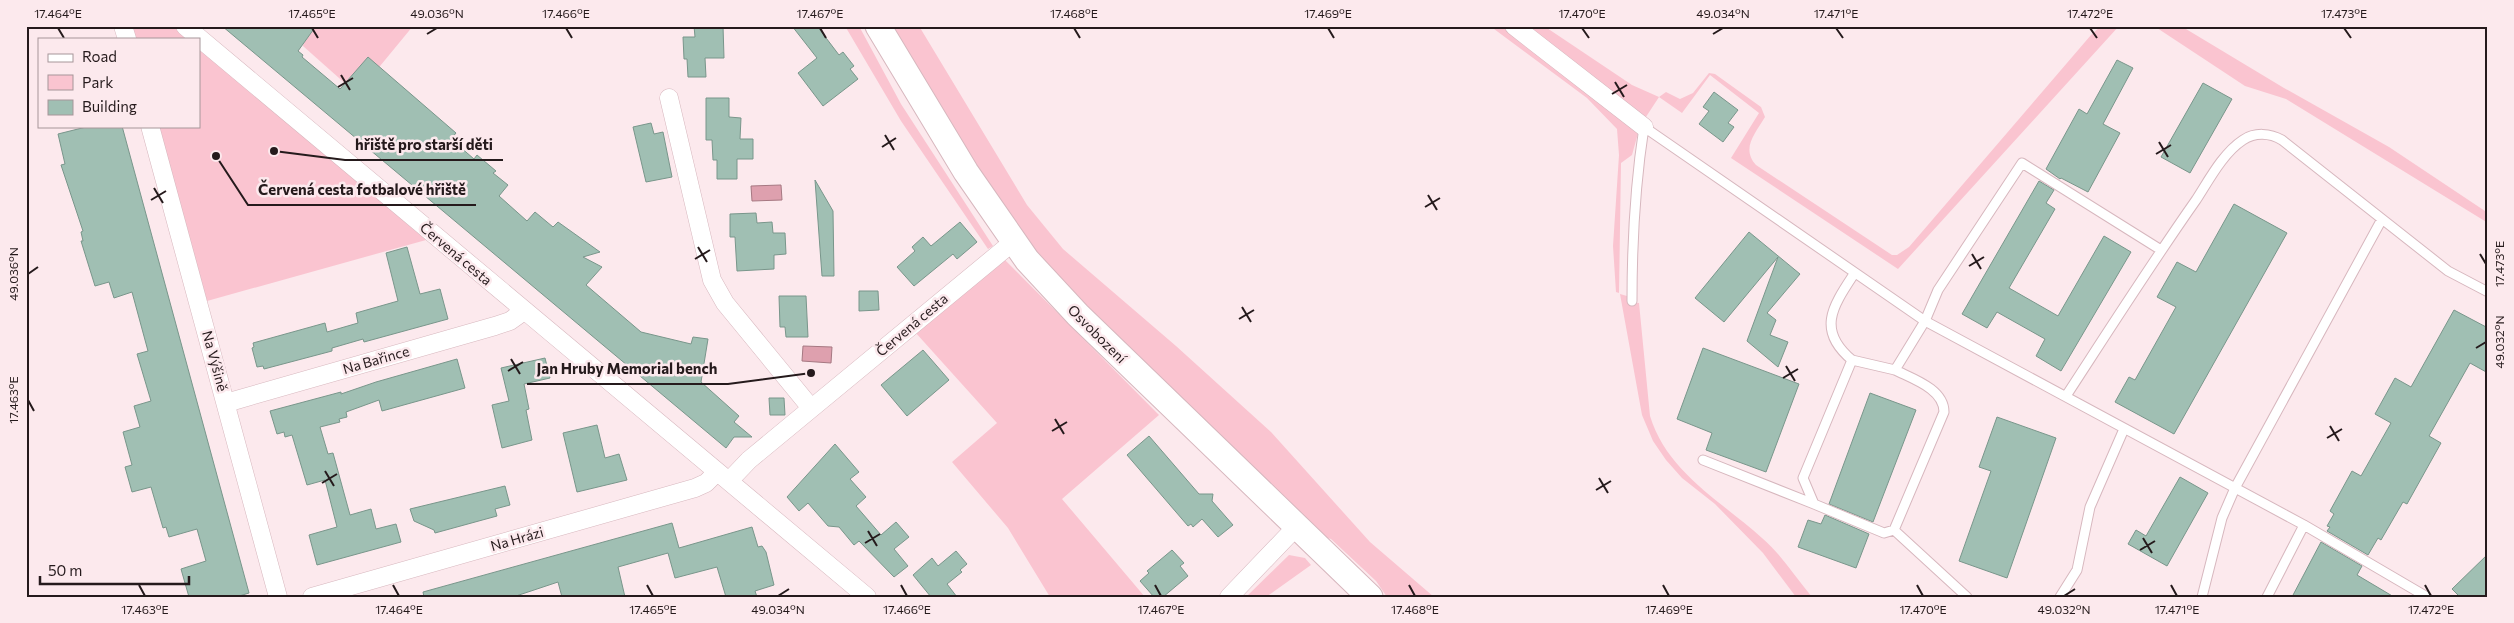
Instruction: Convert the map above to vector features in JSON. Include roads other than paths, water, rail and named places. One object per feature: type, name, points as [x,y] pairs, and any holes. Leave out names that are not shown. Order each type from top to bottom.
[{"type":"main road","name":"Osvobození","points":[[878,26],[966,172],[1013,242],[1078,315],[1370,597]]},
{"type":"street","points":[[123,26],[127,38]]},
{"type":"street","name":"Červená cesta","points":[[185,26],[199,38]]},
{"type":"street","points":[[1514,26],[1644,127]]},
{"type":"street","name":"Červená cesta","points":[[200,39],[867,597]]},
{"type":"street","points":[[669,98],[708,270],[716,289],[811,408]]},
{"type":"street","name":"Na Výšině","points":[[151,128],[278,597]]},
{"type":"street","name":"Červená cesta","points":[[723,477],[749,460],[1013,242]]},
{"type":"street","name":"Na Bařince","points":[[226,403],[500,324],[514,319],[524,311]]},
{"type":"street","name":"Na Hrázi","points":[[312,597],[695,488],[723,477]]},
{"type":"street","points":[[1229,597],[1297,526]]},
{"type":"lane","points":[[1632,301],[1632,238],[1636,175],[1644,127],[1924,321],[2235,488],[2426,597]]},
{"type":"lane","points":[[2066,396],[2161,250],[2227,156],[2242,140],[2255,135],[2267,134],[2282,140],[2448,271],[2488,292]]},
{"type":"lane","points":[[1895,370],[1924,321],[1938,290],[2022,163],[2161,250]]},
{"type":"lane","points":[[2202,597],[2222,518],[2235,488],[2382,219]]},
{"type":"lane","points":[[1854,274],[1836,302],[1830,322],[1838,348],[1852,360],[1895,370],[1937,392],[1944,405],[1944,412],[1894,530]]},
{"type":"lane","points":[[1814,504],[1803,478],[1852,360]]},
{"type":"lane","points":[[2060,597],[2077,570],[2090,507],[2124,429]]},
{"type":"lane","points":[[1703,460],[1884,533],[1894,530]]},
{"type":"lane","points":[[2266,597],[2304,526]]},
{"type":"lane","points":[[1894,530],[1967,597]]},
{"type":"place","name":"hřiště pro starší děti","points":[[274,151]]},
{"type":"place","name":"Červená cesta fotbalové hřiště","points":[[216,156]]},
{"type":"place","name":"Jan Hruby Memorial bench","points":[[811,373]]}]
